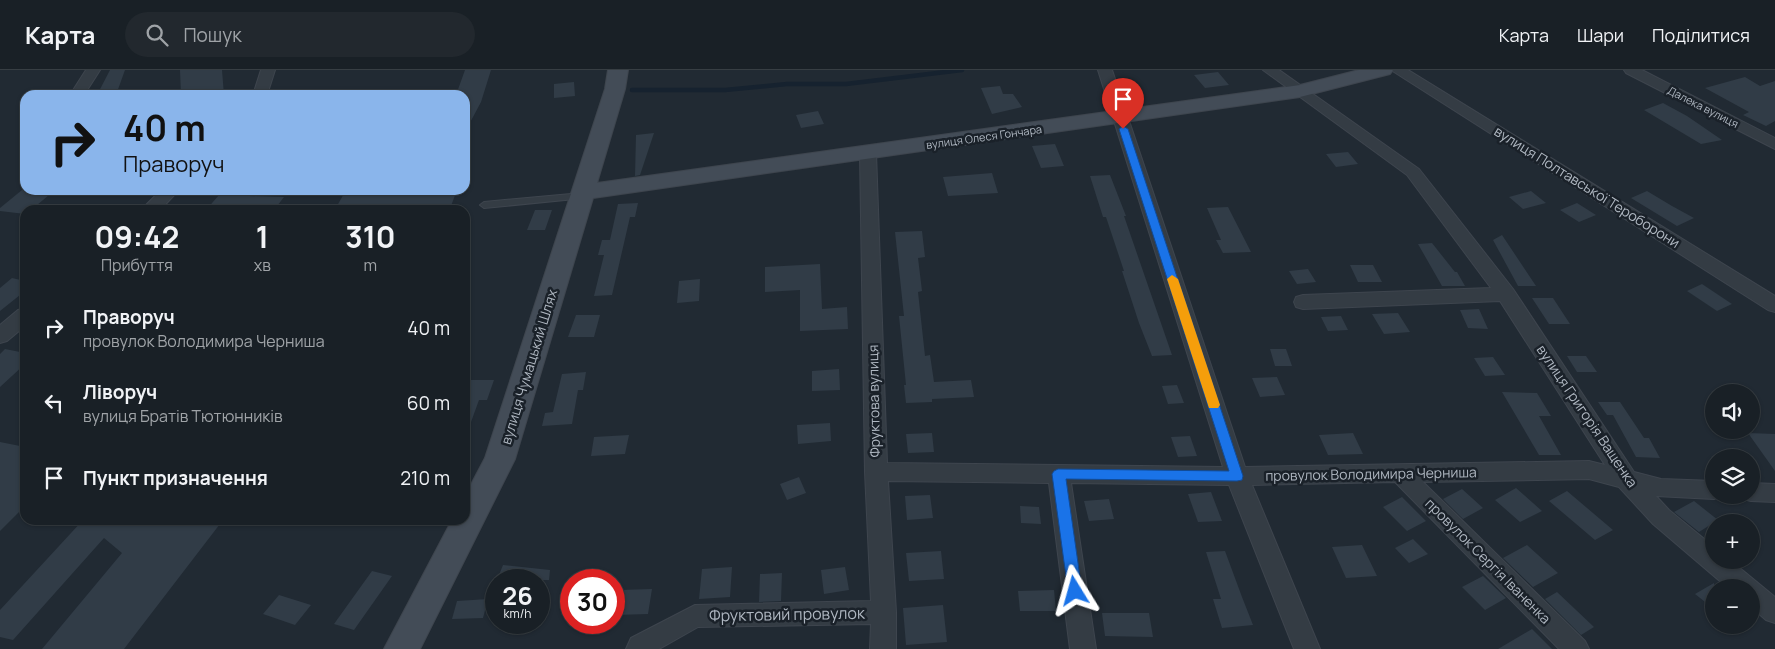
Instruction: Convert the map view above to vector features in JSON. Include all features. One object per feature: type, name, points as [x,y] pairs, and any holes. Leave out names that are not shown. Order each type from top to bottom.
[{"type":"main road","name":"вулиця Чумацький Шлях","points":[[470,517],[500,459],[615,89],[618,70]]},
{"type":"main road","name":"вулиця Олеся Гончара","points":[[582,194],[1120,118],[1300,90],[1383,70]]},
{"type":"main road","name":"вулиця Чумацький Шлях","points":[[402,649],[466,525]]},
{"type":"street","points":[[81,90],[93,70]]},
{"type":"street","points":[[262,90],[268,70]]},
{"type":"street","points":[[1104,70],[1237,476],[1307,649]]},
{"type":"street","name":"вулиця Григорія Ващенка","points":[[1270,70],[1413,172],[1506,294],[1626,480],[1661,517],[1735,579]]},
{"type":"street","name":"вулиця Полтавської Тероборони","points":[[1398,70],[1775,305]]},
{"type":"street","name":"Далека вулиця","points":[[1631,70],[1775,144]]},
{"type":"street","name":"Фруктова вулиця","points":[[868,153],[876,472],[884,612],[883,649]]},
{"type":"street","points":[[155,205],[166,195]]},
{"type":"street","points":[[1303,302],[1506,294]]},
{"type":"street","points":[[0,336],[20,319]]},
{"type":"street","name":"провулок Володимира Черниша","points":[[876,472],[1237,476],[1589,470],[1661,488],[1705,490]]},
{"type":"street","name":"провулок Сергія Іваненка","points":[[1400,473],[1576,649]]},
{"type":"street","points":[[1058,474],[1083,649]]},
{"type":"street","points":[[1760,492],[1775,493]]},
{"type":"street","points":[[1760,600],[1775,612]]},
{"type":"street","name":"Фруктовий провулок","points":[[639,649],[640,646],[696,616],[884,612]]},
{"type":"lane","points":[[484,205],[582,194]]},
{"type":"building","points":[[110,70],[125,70],[118,90],[100,90]]},
{"type":"building","points":[[180,70],[222,70],[224,90],[181,90]]},
{"type":"building","points":[[465,70],[491,70],[481,102],[470,123],[470,90],[458,90]]},
{"type":"building","points":[[1218,72],[1229,85],[1205,88],[1194,75]]},
{"type":"building","points":[[1745,77],[1760,86],[1775,81],[1775,121],[1766,126],[1743,115],[1749,112],[1705,88]]},
{"type":"building","points":[[574,82],[575,96],[554,98],[554,84]]},
{"type":"building","points":[[1000,86],[1003,94],[1013,94],[1022,107],[992,114],[981,88]]},
{"type":"building","points":[[1663,103],[1687,116],[1722,140],[1701,144],[1644,110]]},
{"type":"building","points":[[818,111],[824,124],[801,128],[796,115]]},
{"type":"building","points":[[654,133],[640,175],[635,176],[636,135]]},
{"type":"building","points":[[1055,144],[1064,166],[1041,168],[1032,146]]},
{"type":"building","points":[[1348,152],[1358,164],[1336,167],[1326,154]]},
{"type":"building","points":[[992,173],[998,193],[948,196],[943,177]]},
{"type":"building","points":[[1110,175],[1126,216],[1124,216],[1172,355],[1152,356],[1139,323],[1106,217],[1103,217],[1090,176]]},
{"type":"building","points":[[1531,191],[1546,203],[1523,209],[1509,197]]},
{"type":"building","points":[[1647,191],[1694,218],[1677,226],[1631,198]]},
{"type":"building","points":[[20,192],[20,195],[49,195],[37,205],[20,205],[20,213],[0,211],[0,208]]},
{"type":"building","points":[[219,195],[284,197],[278,205],[210,205]]},
{"type":"building","points":[[343,195],[455,195],[451,205],[338,205]]},
{"type":"building","points":[[638,203],[635,217],[630,217],[612,295],[594,296],[604,255],[598,255],[602,240],[610,240],[618,204]]},
{"type":"building","points":[[1577,203],[1596,215],[1579,222],[1560,210]]},
{"type":"building","points":[[1228,207],[1251,252],[1223,253],[1216,240],[1221,240],[1207,208]]},
{"type":"building","points":[[535,210],[552,210],[545,230],[527,230]]},
{"type":"building","points":[[922,231],[925,257],[918,258],[922,291],[918,292],[925,356],[930,355],[934,382],[971,380],[974,397],[932,399],[932,402],[906,403],[899,316],[904,316],[895,232]]},
{"type":"building","points":[[1502,235],[1536,286],[1518,286],[1493,240]]},
{"type":"building","points":[[1432,243],[1455,272],[1457,272],[1465,286],[1442,286],[1418,244]]},
{"type":"building","points":[[820,264],[822,309],[847,307],[848,329],[800,331],[800,290],[765,292],[765,267]]},
{"type":"building","points":[[1350,265],[1373,265],[1382,282],[1358,282]]},
{"type":"building","points":[[1308,269],[1316,282],[1297,284],[1289,271]]},
{"type":"building","points":[[12,278],[20,280],[20,295],[0,311],[0,288]]},
{"type":"building","points":[[700,279],[699,301],[677,303],[679,281]]},
{"type":"building","points":[[1702,284],[1732,304],[1717,311],[1687,291]]},
{"type":"building","points":[[1532,298],[1553,298],[1570,324],[1549,324]]},
{"type":"building","points":[[1479,309],[1488,329],[1468,328],[1460,310]]},
{"type":"building","points":[[1398,313],[1410,332],[1384,334],[1372,314]]},
{"type":"building","points":[[576,315],[600,315],[594,337],[568,337]]},
{"type":"building","points":[[1341,316],[1348,330],[1328,331],[1321,317]]},
{"type":"building","points":[[5,349],[20,352],[20,369],[0,387],[0,354]]},
{"type":"building","points":[[1270,349],[1286,349],[1292,366],[1275,366]]},
{"type":"building","points":[[1567,356],[1586,356],[1597,372],[1577,372]]},
{"type":"building","points":[[1493,357],[1505,375],[1485,376],[1474,358]]},
{"type":"building","points":[[839,369],[840,390],[812,391],[812,371]]},
{"type":"building","points":[[586,372],[583,390],[578,390],[572,424],[542,426],[545,413],[553,412],[562,374]]},
{"type":"building","points":[[1277,377],[1285,395],[1260,397],[1252,378]]},
{"type":"building","points":[[470,380],[494,380],[487,400],[479,400],[470,425]]},
{"type":"building","points":[[1177,385],[1184,403],[1168,404],[1162,386]]},
{"type":"building","points":[[1502,392],[1537,393],[1551,416],[1539,416],[1561,455],[1539,455]]},
{"type":"building","points":[[1598,402],[1620,402],[1644,438],[1649,438],[1660,458],[1636,457],[1613,415],[1607,415]]},
{"type":"building","points":[[830,423],[831,441],[798,444],[797,425]]},
{"type":"building","points":[[932,433],[934,452],[908,453],[906,434]]},
{"type":"building","points":[[1353,433],[1363,454],[1328,455],[1319,435]]},
{"type":"building","points":[[1760,433],[1775,434],[1775,471],[1760,449],[1752,439],[1760,439]]},
{"type":"building","points":[[629,435],[625,454],[591,456],[594,437]]},
{"type":"building","points":[[1190,436],[1197,456],[1178,457],[1171,437]]},
{"type":"building","points":[[0,442],[20,446],[20,511],[0,531]]},
{"type":"building","points":[[799,477],[806,493],[787,500],[780,484]]},
{"type":"building","points":[[1516,488],[1542,511],[1520,522],[1495,500]]},
{"type":"building","points":[[1462,489],[1483,508],[1463,519],[1443,499]]},
{"type":"building","points":[[1567,491],[1613,530],[1595,540],[1549,501]]},
{"type":"building","points":[[1211,492],[1222,521],[1198,522],[1188,494]]},
{"type":"building","points":[[930,495],[933,518],[907,520],[905,496]]},
{"type":"building","points":[[1402,497],[1426,521],[1407,531],[1383,507]]},
{"type":"building","points":[[1109,499],[1114,519],[1089,521],[1084,501]]},
{"type":"building","points":[[1694,501],[1710,514],[1705,514],[1705,528],[1699,532],[1674,512]]},
{"type":"building","points":[[1020,506],[1039,507],[1041,524],[1021,523]]},
{"type":"building","points":[[78,525],[219,525],[124,649],[42,649],[122,553],[104,538],[13,640],[0,637],[0,610]]},
{"type":"building","points":[[1413,539],[1428,554],[1409,563],[1395,548]]},
{"type":"building","points":[[1362,545],[1377,576],[1346,578],[1332,547]]},
{"type":"building","points":[[1527,545],[1558,573],[1533,587],[1503,558]]},
{"type":"building","points":[[941,551],[944,579],[909,581],[906,553]]},
{"type":"building","points":[[1225,551],[1253,625],[1222,628],[1213,599],[1221,599],[1206,552]]},
{"type":"building","points":[[503,565],[541,569],[501,569]]},
{"type":"building","points":[[732,567],[730,597],[699,599],[702,569]]},
{"type":"building","points":[[845,567],[849,590],[824,594],[821,570]]},
{"type":"building","points":[[372,571],[392,576],[354,630],[334,624]]},
{"type":"building","points":[[782,573],[781,601],[759,602],[760,574]]},
{"type":"building","points":[[1483,576],[1506,598],[1485,610],[1462,587]]},
{"type":"building","points":[[1705,588],[1705,602],[1695,594]]},
{"type":"building","points":[[652,589],[648,614],[625,615],[625,590]]},
{"type":"building","points":[[1054,590],[1056,611],[1020,611],[1018,591]]},
{"type":"building","points":[[1557,592],[1594,627],[1581,635],[1545,599]]},
{"type":"building","points":[[279,595],[311,605],[295,625],[263,614]]},
{"type":"building","points":[[485,599],[483,618],[452,619],[457,601]]},
{"type":"building","points":[[943,605],[947,642],[906,645],[903,608]]},
{"type":"building","points":[[1102,613],[1149,613],[1153,637],[1105,636]]},
{"type":"building","points":[[1532,629],[1552,649],[1498,649]]},
{"type":"waterway","points":[[632,90],[725,90],[787,84],[846,84],[962,70]]},
{"type":"slow traffic","points":[[1172,279],[1214,405]]},
{"type":"route","points":[[1075,591],[1058,474],[1237,476],[1123,129]]}]
